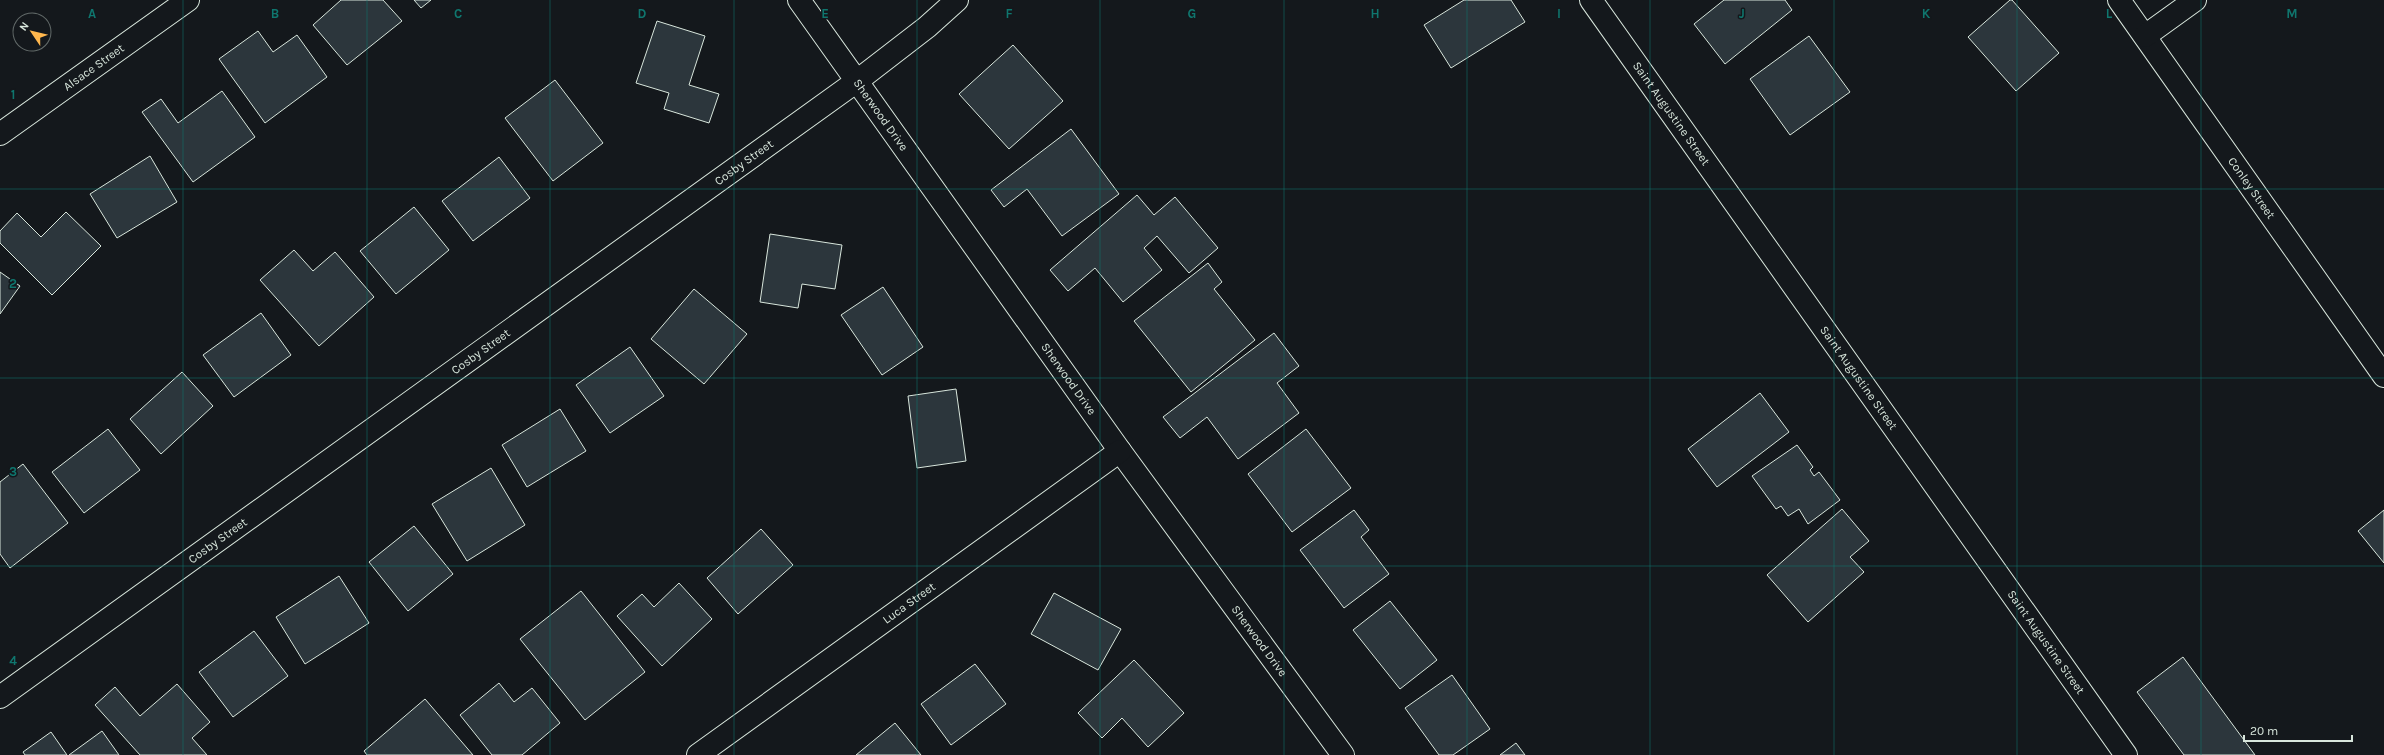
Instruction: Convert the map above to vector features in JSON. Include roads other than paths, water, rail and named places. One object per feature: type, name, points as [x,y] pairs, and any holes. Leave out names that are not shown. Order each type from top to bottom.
[{"type":"street","name":"Alsace Street","points":[[0,134],[188,0]]},
{"type":"street","name":"Sherwood Drive","points":[[799,0],[1120,450],[1343,755]]},
{"type":"street","name":"Cosby Street","points":[[0,697],[857,81],[927,27],[956,0]]},
{"type":"street","name":"Saint Augustine Street","points":[[1591,0],[2126,755]]},
{"type":"street","name":"Conley Street","points":[[2119,0],[2384,376]]},
{"type":"street","points":[[2145,36],[2195,0]]},
{"type":"street","name":"Luca Street","points":[[698,755],[1120,450]]}]
